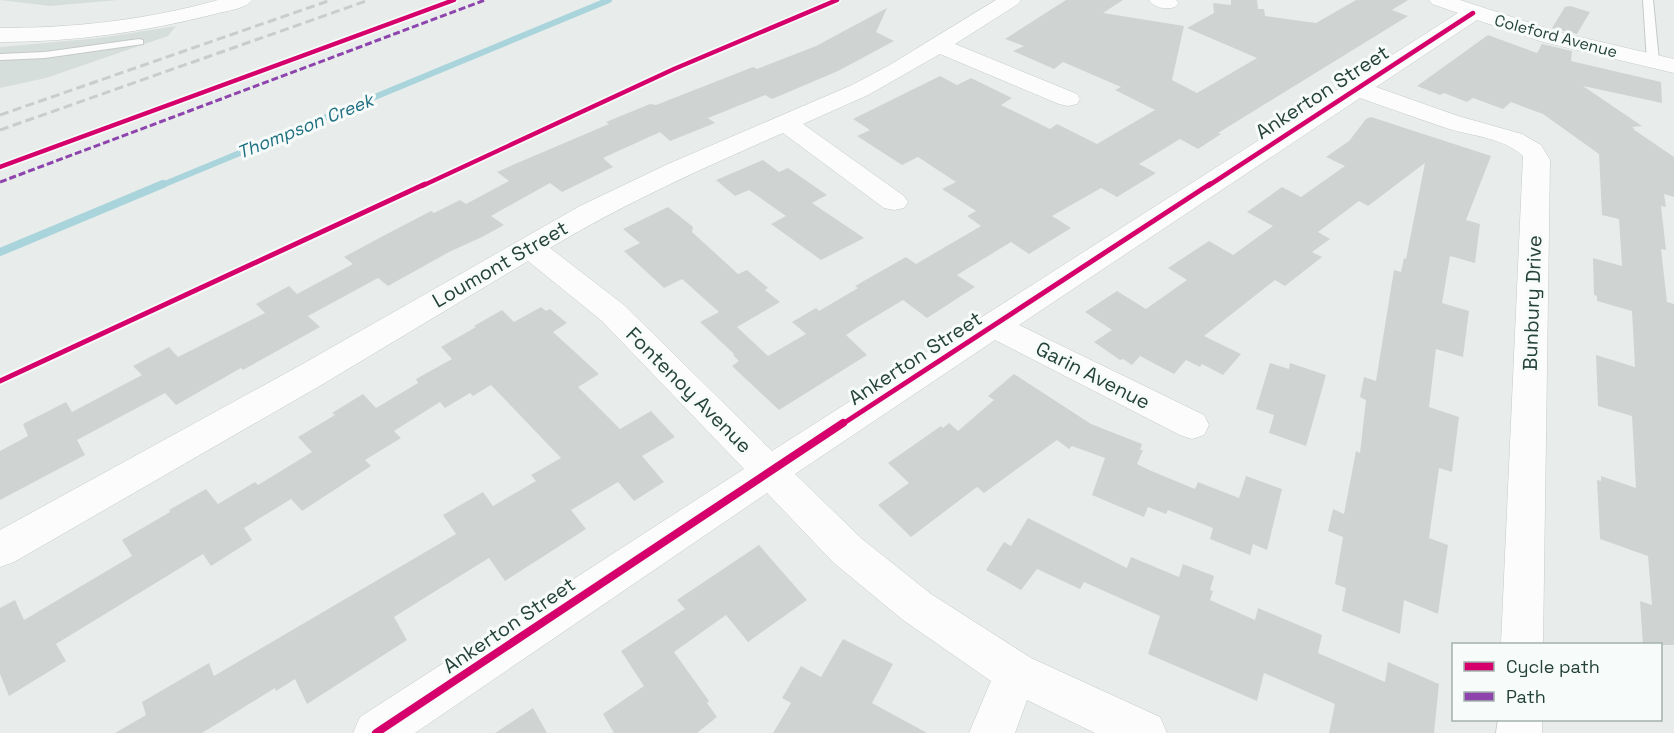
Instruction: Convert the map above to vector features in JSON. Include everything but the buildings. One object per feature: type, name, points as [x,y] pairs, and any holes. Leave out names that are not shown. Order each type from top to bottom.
[{"type":"street","points":[[11,15],[43,16],[121,10],[180,0]]},
{"type":"street","points":[[0,35],[57,33],[129,26],[181,16],[242,0]]},
{"type":"street","name":"Loumont Street","points":[[0,550],[260,405],[590,212],[632,191],[860,90],[1011,0]]},
{"type":"street","name":"Coleford Avenue","points":[[1439,0],[1473,13],[1572,43],[1664,64]]},
{"type":"street","name":"Ankerton Street","points":[[376,733],[769,472],[1473,13]]},
{"type":"street","points":[[938,45],[1068,99]]},
{"type":"street","name":"Bunbury Drive","points":[[1357,89],[1462,125],[1513,139],[1528,146],[1537,155],[1539,166],[1536,175],[1522,643]]},
{"type":"street","points":[[786,123],[894,202]]},
{"type":"street","name":"Fontenoy Avenue","points":[[529,248],[566,274],[613,313],[848,551],[908,600],[1016,673],[1144,733]]},
{"type":"street","name":"Garin Avenue","points":[[994,326],[1192,425]]},
{"type":"street","points":[[992,733],[1016,673]]},
{"type":"lane","points":[[1648,0],[1664,64]]},
{"type":"lane","points":[[0,57],[45,55],[139,42]]},
{"type":"shaded area","points":[[0,0],[118,0],[50,6]]},
{"type":"shaded area","points":[[176,26],[168,36],[46,78],[0,88],[0,47],[99,38]]},
{"type":"waterway","name":"Thompson Creek","points":[[160,186],[609,0]]},
{"type":"waterway","name":"Thompson Creek","points":[[0,252],[163,184]]},
{"type":"railway","points":[[0,115],[331,0]]},
{"type":"railway","points":[[0,130],[369,0]]},
{"type":"marked path","points":[[0,182],[485,0]]},
{"type":"cycle path","points":[[0,167],[454,0]]},
{"type":"cycle path","points":[[0,381],[674,69],[837,0]]},
{"type":"cycle path","points":[[376,733],[769,472],[1473,13]]}]
